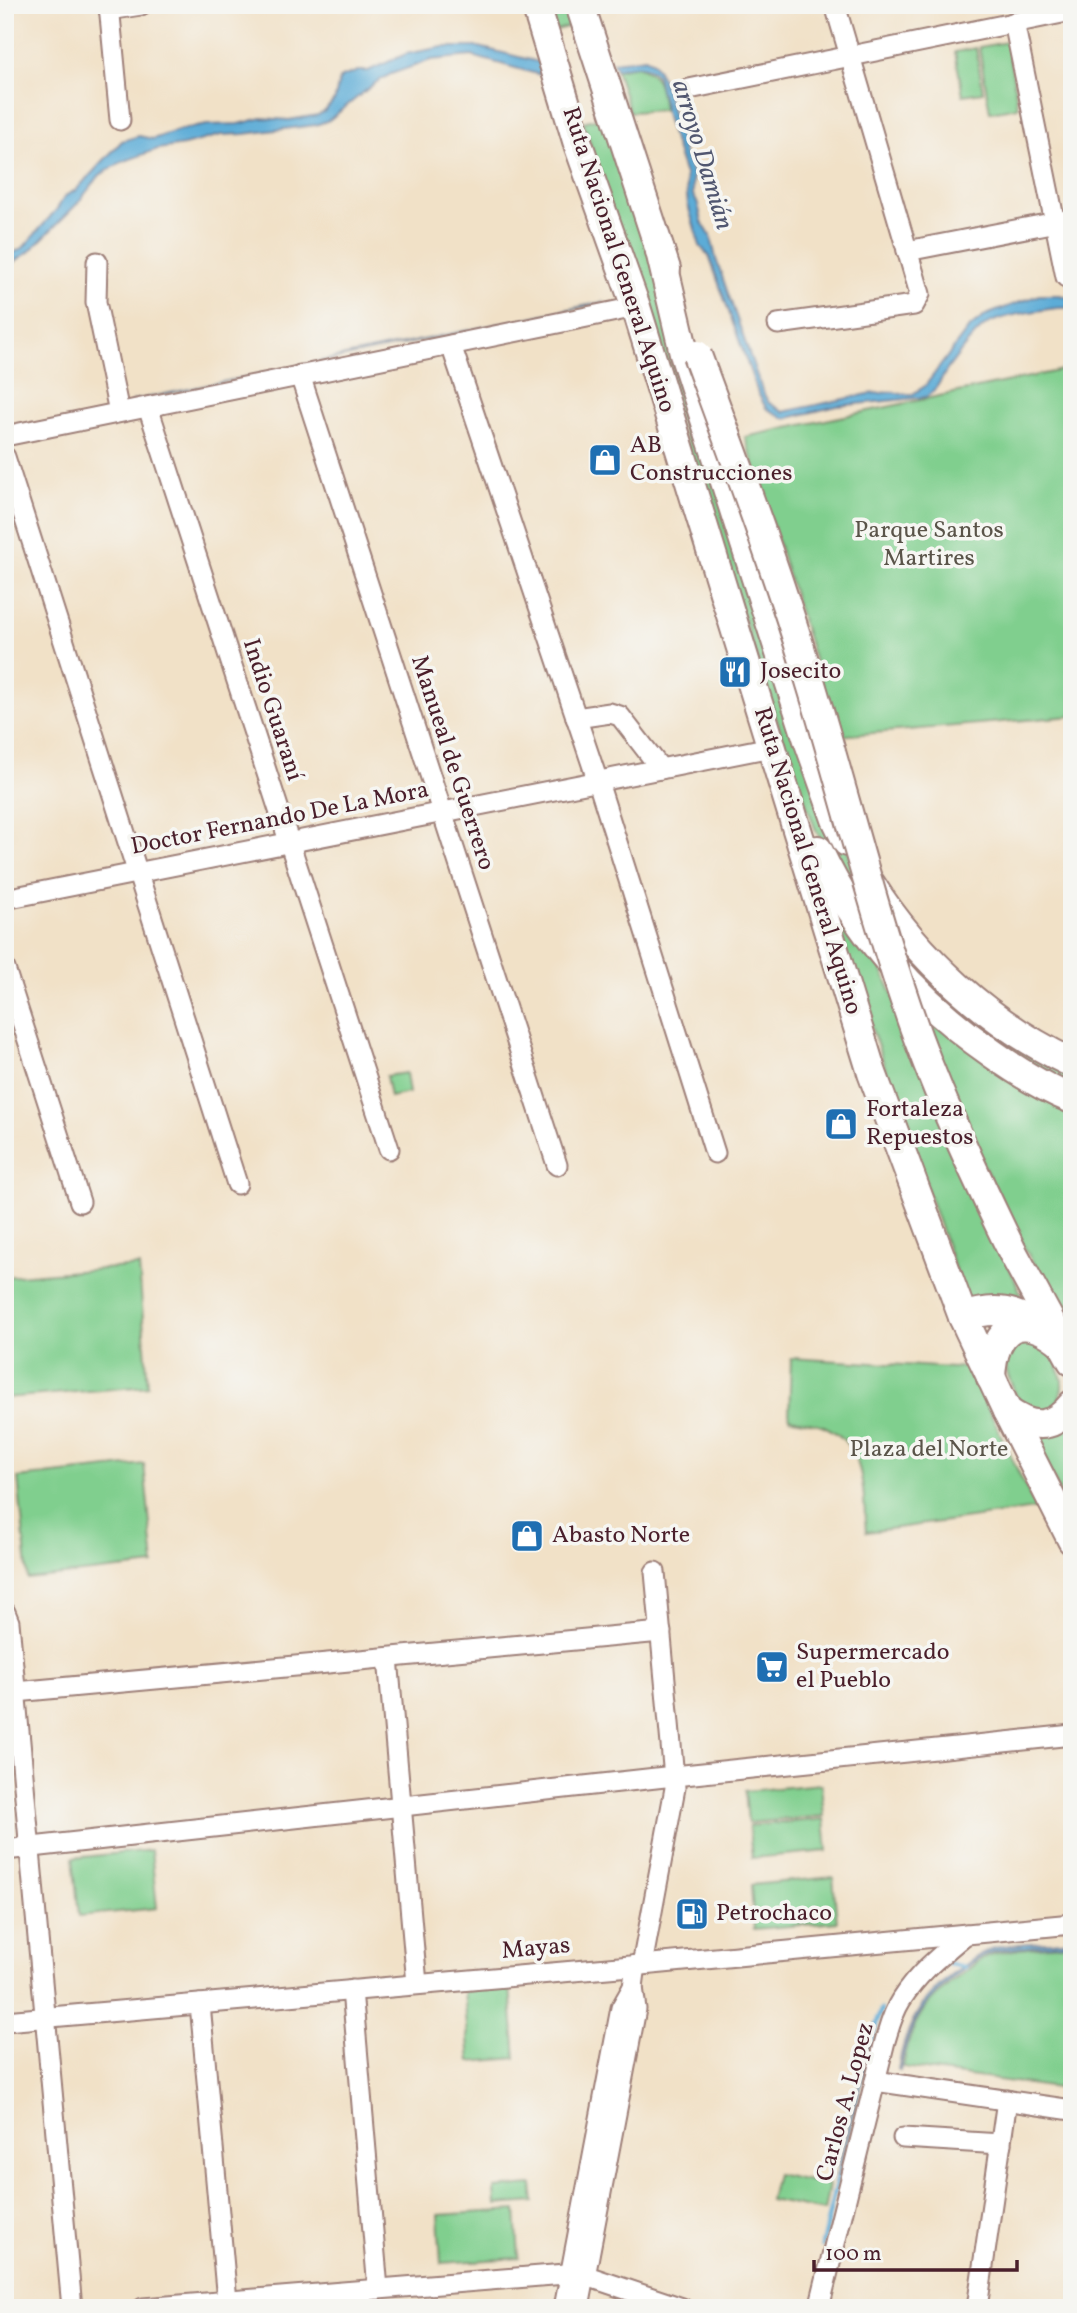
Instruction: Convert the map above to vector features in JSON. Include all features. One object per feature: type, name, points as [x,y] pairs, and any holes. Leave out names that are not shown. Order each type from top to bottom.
[{"type":"highway","name":"Ruta Nacional General Aquino","points":[[580,5],[660,251],[794,629],[864,867],[918,1037],[945,1107],[1058,1344]]},
{"type":"highway","name":"Ruta Nacional General Aquino","points":[[537,8],[578,144],[636,307],[872,1073],[963,1317],[1072,1540]]},
{"type":"highway","points":[[660,251],[685,357],[808,740],[836,819],[854,857],[879,897],[934,962],[1002,1022],[1072,1063]]},
{"type":"highway","points":[[773,753],[833,882],[891,965],[948,1021],[981,1046],[1019,1072],[1072,1100]]},
{"type":"highway","points":[[963,1317],[995,1310],[1020,1315],[1058,1344]]},
{"type":"highway","points":[[991,1378],[997,1344],[1012,1328],[1024,1325],[1058,1344]]},
{"type":"highway","points":[[1007,1411],[1026,1422],[1048,1424],[1063,1416],[1072,1405]]},
{"type":"street","points":[[120,120],[109,8],[141,5]]},
{"type":"street","points":[[778,324],[914,304],[920,294],[835,5]]},
{"type":"street","points":[[689,89],[1072,11]]},
{"type":"street","points":[[1014,22],[1064,221],[1066,277]]},
{"type":"street","points":[[907,251],[1064,221]]},
{"type":"street","points":[[97,262],[96,302],[119,412]]},
{"type":"street","points":[[5,436],[636,307]]},
{"type":"street","points":[[451,345],[598,782],[715,1153]]},
{"type":"street","name":"Manueal de Guerrero","points":[[300,375],[557,1165]]},
{"type":"street","name":"Indio Guaraní","points":[[148,407],[389,1149]]},
{"type":"street","points":[[5,457],[237,1184]]},
{"type":"street","points":[[576,718],[610,713],[620,716],[660,769]]},
{"type":"street","name":"Doctor Fernando De La Mora","points":[[5,899],[660,769],[773,753]]},
{"type":"street","points":[[5,968],[80,1202]]},
{"type":"street","points":[[564,2308],[578,2274],[636,2009],[633,1987],[675,1788],[655,1572]]},
{"type":"street","points":[[5,1612],[9,1622],[10,1693],[30,1848],[72,2308]]},
{"type":"street","points":[[10,1693],[661,1633]]},
{"type":"street","points":[[388,1658],[417,1984]]},
{"type":"street","points":[[5,1850],[1072,1735]]},
{"type":"street","name":"Mayas","points":[[5,2021],[1072,1924]]},
{"type":"street","name":"Carlos A. Lopez","points":[[819,2308],[885,2041],[900,2001],[925,1968],[967,1934]]},
{"type":"street","points":[[352,1990],[378,2289]]},
{"type":"street","points":[[200,2004],[226,2301]]},
{"type":"street","points":[[875,2081],[1072,2110]]},
{"type":"street","points":[[977,2308],[1007,2101]]},
{"type":"street","points":[[903,2138],[1001,2144]]},
{"type":"street","points":[[578,2274],[579,2308]]},
{"type":"street","points":[[143,2308],[578,2274],[682,2308]]},
{"type":"green space","points":[[546,5],[571,5],[577,24],[553,31]]},
{"type":"green space","points":[[1007,42],[1018,107],[990,112],[979,47]]},
{"type":"green space","points":[[976,48],[983,92],[963,95],[955,52]]},
{"type":"green space","points":[[637,66],[651,73],[658,83],[663,110],[630,112],[616,70]]},
{"type":"green space","points":[[606,116],[873,932],[833,865],[815,828],[785,745],[583,122]]},
{"type":"green space","name":"Parque Santos Martires","points":[[1072,368],[1072,716],[838,736],[745,437]]},
{"type":"green space","points":[[822,885],[881,968],[1025,1303],[990,1298],[968,1301],[965,1299]]},
{"type":"green space","points":[[895,930],[1072,1071],[1072,1090],[1012,1057],[908,970]]},
{"type":"green space","points":[[919,1006],[1072,1108],[1072,1330],[1020,1240],[979,1156]]},
{"type":"green space","points":[[406,1073],[409,1093],[390,1097],[386,1076]]},
{"type":"green space","points":[[139,1266],[148,1386],[5,1398],[5,1277]]},
{"type":"green space","points":[[1021,1335],[1047,1348],[1053,1354],[1059,1370],[1062,1391],[1053,1407],[1046,1411],[1029,1410],[1021,1403],[1007,1372],[1004,1352]]},
{"type":"green space","name":"Plaza del Norte","points":[[791,1358],[953,1368],[968,1366],[1036,1509],[866,1532],[863,1487],[856,1459],[849,1446],[826,1427],[789,1418]]},
{"type":"green space","points":[[1072,1422],[1072,1518],[1032,1434]]},
{"type":"green space","points":[[144,1464],[154,1565],[28,1579],[18,1478]]},
{"type":"green space","points":[[821,1784],[824,1816],[748,1823],[745,1791]]},
{"type":"green space","points":[[824,1819],[827,1851],[752,1858],[749,1826]]},
{"type":"green space","points":[[151,1850],[157,1908],[79,1916],[73,1858]]},
{"type":"green space","points":[[833,1877],[837,1922],[754,1929],[751,1885]]},
{"type":"green space","points":[[1072,1944],[1072,2090],[903,2067],[910,2037],[921,2014],[937,1995],[974,1965],[987,1956],[1006,1951]]},
{"type":"green space","points":[[510,1987],[516,2058],[470,2062],[464,1991]]},
{"type":"green space","points":[[776,2174],[829,2185],[824,2211],[770,2200]]},
{"type":"green space","points":[[532,2185],[534,2202],[496,2205],[495,2188]]},
{"type":"green space","points":[[516,2210],[519,2258],[441,2263],[438,2215]]},
{"type":"water","points":[[443,47],[479,47],[539,62],[544,76],[472,56],[431,60],[391,74],[375,83],[329,120],[316,125],[221,135],[158,149],[122,162],[100,175],[76,205],[29,252],[5,268],[5,257],[23,248],[65,196],[76,190],[122,141],[139,136],[153,139],[179,130],[207,125],[239,124],[262,118],[289,120],[318,115],[335,99],[342,77],[358,71],[368,71],[406,54]]},
{"type":"water","points":[[645,58],[653,62],[662,78],[692,172],[693,195],[702,222],[711,237],[716,259],[762,390],[768,402],[783,412],[868,394],[892,392],[911,395],[925,386],[968,329],[986,315],[1039,295],[1060,295],[1072,299],[1072,308],[1028,312],[986,325],[975,334],[926,397],[837,406],[783,418],[766,408],[758,393],[709,256],[700,246],[688,205],[685,175],[667,120],[657,76],[643,67],[616,69],[613,62]]},
{"type":"water","points":[[603,302],[603,303],[132,401]]},
{"type":"water","points":[[1072,1940],[1072,1943],[992,1952],[968,1965],[936,1993],[919,2015],[898,2070],[906,2037],[918,2011],[937,1988],[970,1961],[986,1951],[1004,1946]]},
{"type":"water","points":[[872,2033],[874,2034],[837,2184],[834,2183]]},
{"type":"waterway","points":[[948,1964],[964,1967]]},
{"type":"waterway","points":[[872,2038],[881,2010]]},
{"type":"waterway","points":[[822,2246],[837,2179]]},
{"type":"place","name":"AB Construcciones","points":[[605,460]]},
{"type":"place","name":"Josecito","points":[[735,672]]},
{"type":"place","name":"Fortaleza Repuestos","points":[[841,1124]]},
{"type":"place","name":"Abasto Norte","points":[[527,1536]]},
{"type":"place","name":"Supermercado el Pueblo","points":[[772,1667]]},
{"type":"place","name":"Petrochaco","points":[[692,1914]]},
{"type":"water label","name":"arroyo Damián","points":[[702,155]]}]
